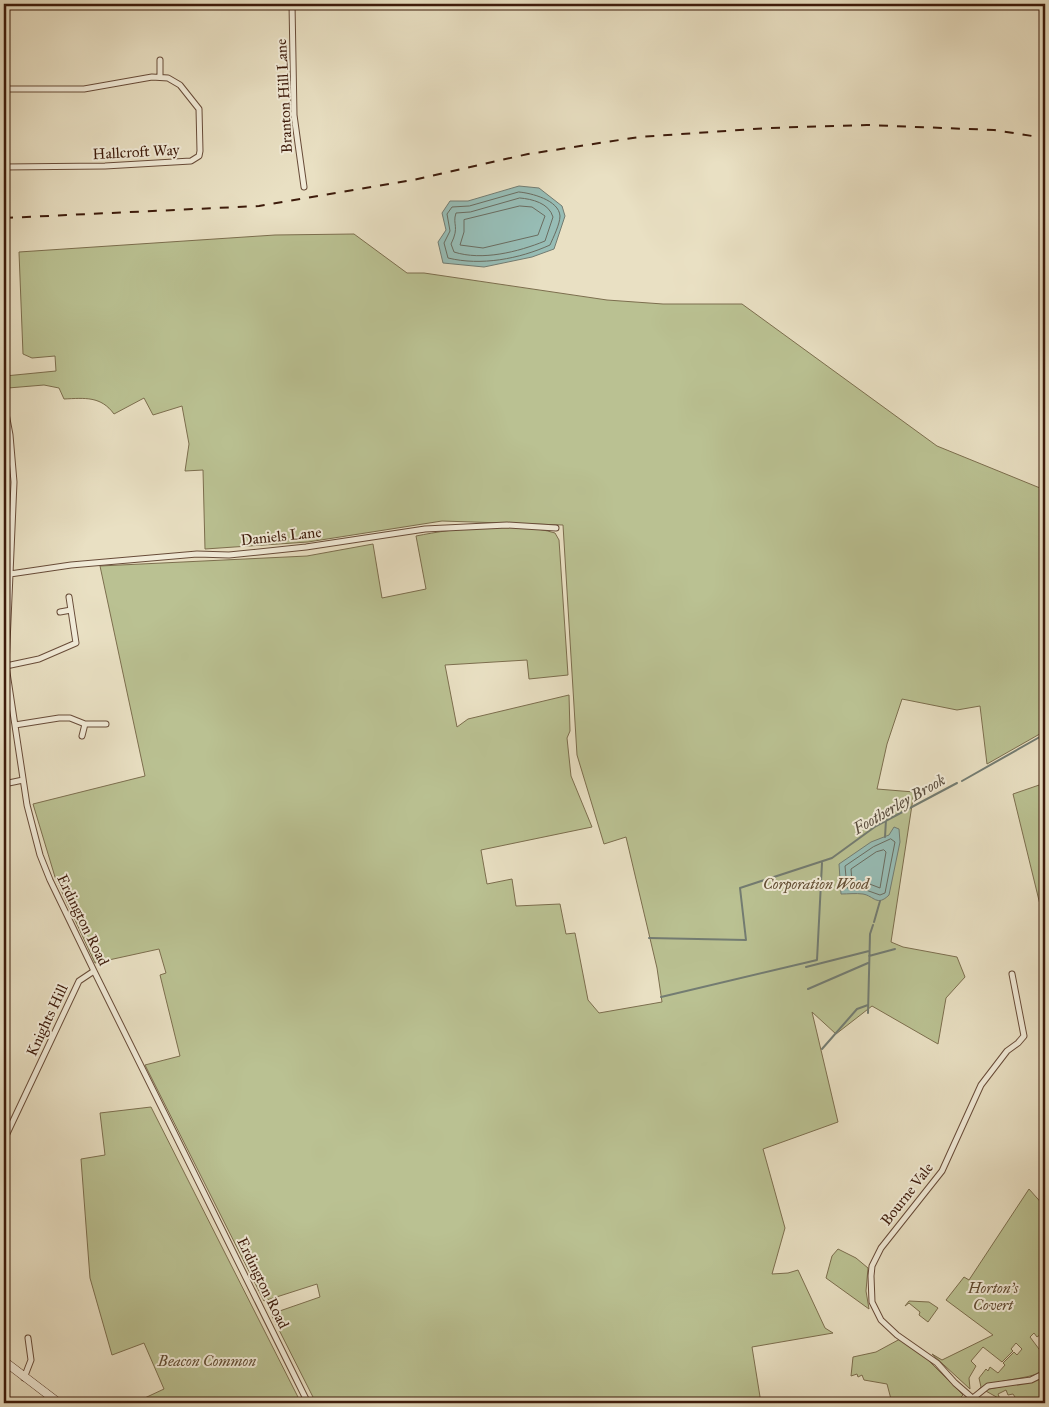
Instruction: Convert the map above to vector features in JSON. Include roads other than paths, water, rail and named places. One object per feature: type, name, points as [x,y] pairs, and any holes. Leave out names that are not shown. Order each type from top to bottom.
[{"type":"street","name":"Branton Hill Lane","points":[[292,4],[294,115],[304,187]]},
{"type":"street","points":[[4,89],[84,89],[160,77],[160,60]]},
{"type":"street","name":"Hallcroft Way","points":[[4,167],[105,166],[191,161],[196,158],[200,151],[199,109],[180,85],[168,78],[160,77]]},
{"type":"street","name":"Erdington Road","points":[[4,403],[10,435],[14,482],[6,666],[23,780],[40,855],[94,971],[308,1403]]},
{"type":"street","points":[[4,511],[12,513]]},
{"type":"street","name":"Daniels Lane","points":[[10,574],[80,564],[197,554],[229,555],[306,547],[425,528],[507,526],[556,528]]},
{"type":"street","points":[[6,666],[39,659],[76,643],[68,597]]},
{"type":"street","points":[[60,612],[71,610]]},
{"type":"street","points":[[14,726],[59,718],[70,718],[85,724],[106,724]]},
{"type":"street","points":[[82,736],[85,724]]},
{"type":"street","points":[[4,784],[23,780]]},
{"type":"street","name":"Knights Hill","points":[[4,1140],[80,981],[94,971]]},
{"type":"street","name":"Bourne Vale","points":[[978,1403],[937,1363],[896,1335],[881,1320],[872,1302],[870,1276],[872,1266],[882,1248],[942,1171],[980,1085],[1007,1051],[1024,1036],[1012,974]]},
{"type":"street","points":[[24,1378],[31,1360],[28,1338]]},
{"type":"street","points":[[4,1361],[59,1403]]},
{"type":"street","points":[[973,1398],[988,1386],[1031,1380],[1045,1374]]},
{"type":"water","points":[[519,186],[539,188],[562,206],[565,216],[554,249],[532,257],[484,267],[443,263],[438,242],[446,230],[442,213],[450,201],[468,201]]},
{"type":"water","points":[[894,827],[899,829],[900,842],[889,895],[881,900],[876,900],[863,894],[841,894],[839,864],[871,842],[889,835]]},
{"type":"waterway","name":"Footherley Brook","points":[[962,781],[1045,734]]},
{"type":"waterway","name":"Footherley Brook","points":[[649,938],[746,940],[740,888],[832,858],[876,826],[957,783]]},
{"type":"waterway","points":[[885,837],[886,820]]},
{"type":"waterway","points":[[661,997],[817,960],[822,863]]},
{"type":"waterway","points":[[874,922],[880,901]]},
{"type":"waterway","points":[[868,1013],[870,934],[873,925]]},
{"type":"waterway","points":[[869,956],[895,949]]},
{"type":"waterway","points":[[806,967],[869,951]]},
{"type":"waterway","points":[[808,989],[868,963]]},
{"type":"waterway","points":[[822,1049],[857,1009],[868,1005]]},
{"type":"railway","points":[[4,218],[259,206],[413,180],[528,154],[639,137],[768,128],[867,125],[994,130],[1045,138]]},
{"type":"park label","name":"Corporation Wood","points":[[816,884]]},
{"type":"park label","name":"Horton's Covert","points":[[993,1296]]},
{"type":"park label","name":"Beacon Common","points":[[207,1361]]}]
